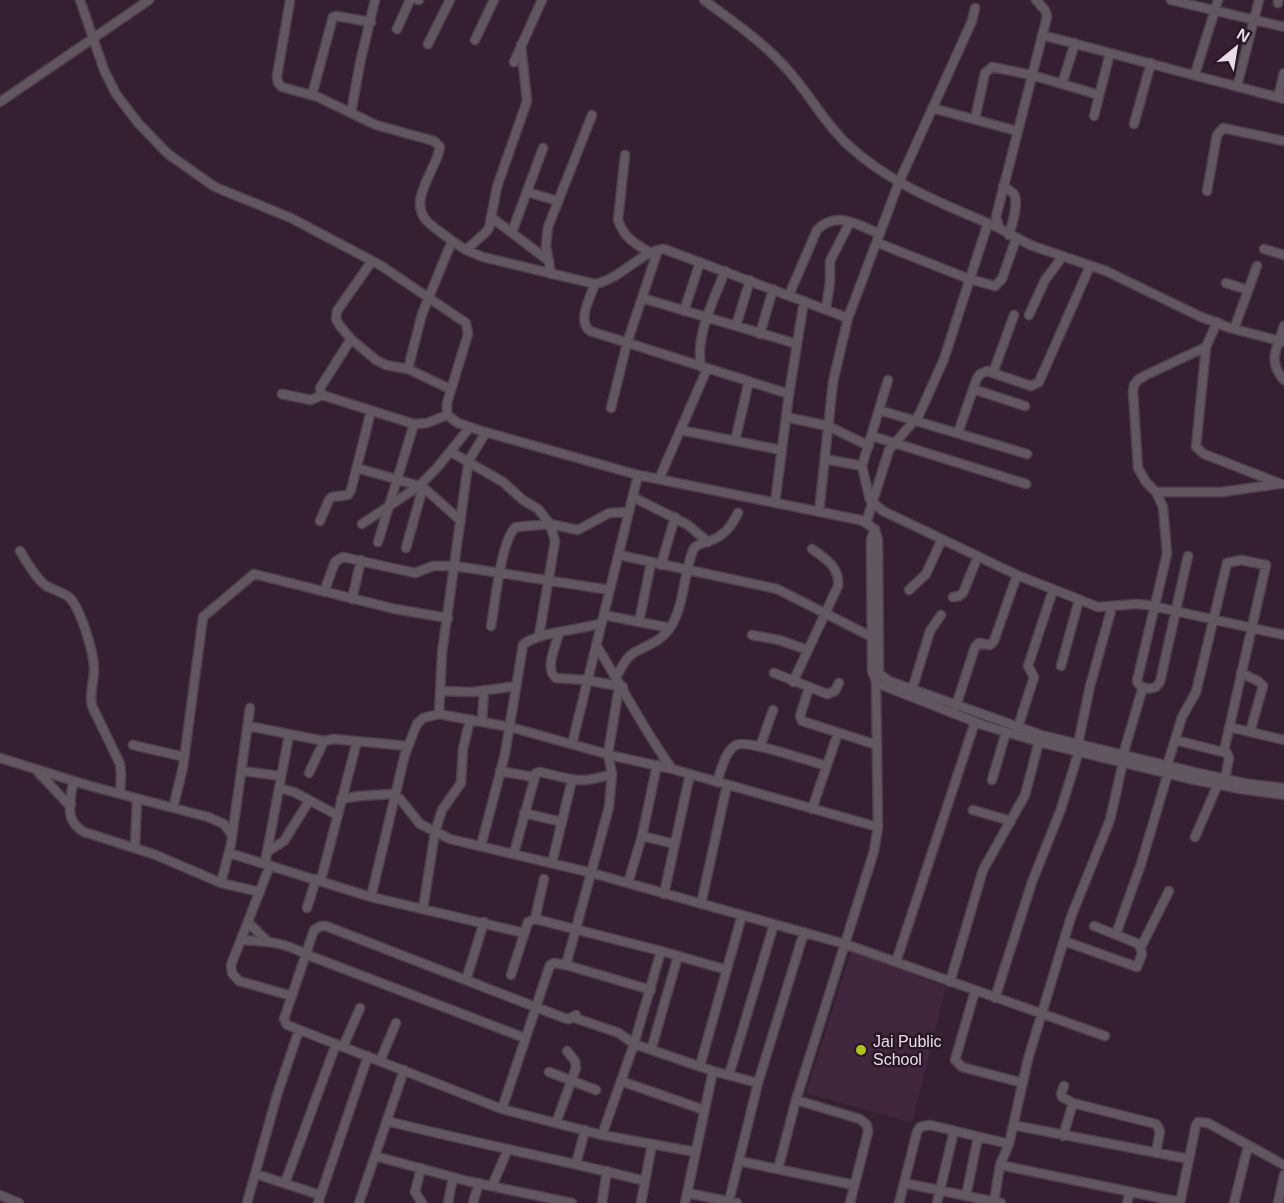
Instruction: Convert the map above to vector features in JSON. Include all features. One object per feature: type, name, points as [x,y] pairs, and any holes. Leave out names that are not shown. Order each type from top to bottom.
[{"type":"street","points":[[80,0],[104,70],[116,94],[139,124],[168,154],[215,187],[291,218],[372,261],[466,323],[468,328],[450,389],[447,415],[458,423],[470,427],[638,475],[866,523],[875,529],[878,542],[879,673],[889,681],[912,690],[1079,748]]},
{"type":"street","points":[[0,102],[149,0]]},
{"type":"street","points":[[351,113],[375,0]]},
{"type":"street","points":[[397,29],[411,0]]},
{"type":"street","points":[[428,44],[450,0]]},
{"type":"street","points":[[475,40],[494,0]]},
{"type":"street","points":[[514,62],[542,0]]},
{"type":"street","points":[[999,228],[996,217],[1003,186],[1047,17],[1045,10],[1036,0]]},
{"type":"street","points":[[1045,10],[1048,0]]},
{"type":"street","points":[[1172,0],[1284,27]]},
{"type":"street","points":[[1195,74],[1218,0]]},
{"type":"street","points":[[1237,86],[1259,0]]},
{"type":"street","points":[[290,1],[277,76],[278,83],[286,89],[312,95],[376,125],[438,144],[441,147],[439,155],[423,191],[421,211],[428,222],[452,241],[483,257],[595,284],[608,282],[655,251]]},
{"type":"street","points":[[710,2],[780,60],[848,145],[915,192],[999,228],[1012,237],[1090,266],[1234,329],[1282,341]]},
{"type":"street","points":[[819,512],[834,382],[848,318],[899,182],[972,21],[975,8]]},
{"type":"street","points":[[312,95],[333,18],[336,16],[370,22]]},
{"type":"street","points":[[1042,34],[1281,98],[1284,73]]},
{"type":"street","points":[[1062,84],[1075,43]]},
{"type":"street","points":[[466,250],[485,233],[497,187],[526,101],[521,45]]},
{"type":"street","points":[[1094,116],[1110,53]]},
{"type":"street","points":[[1134,124],[1150,63]]},
{"type":"street","points":[[975,119],[988,69],[992,67],[1032,75],[1099,95]]},
{"type":"street","points":[[932,108],[1017,131]]},
{"type":"street","points":[[551,274],[546,236],[592,115]]},
{"type":"street","points":[[1207,190],[1217,135],[1222,128],[1284,141]]},
{"type":"street","points":[[512,232],[543,148]]},
{"type":"street","points":[[625,156],[618,220],[628,239],[655,251],[674,252],[848,318]]},
{"type":"street","points":[[789,295],[817,230],[832,219],[850,222],[879,238],[969,279],[995,286],[999,284],[1012,237],[1015,206],[1015,196],[1003,186]]},
{"type":"street","points":[[527,192],[558,201]]},
{"type":"street","points":[[491,217],[549,261]]},
{"type":"street","points":[[826,309],[831,261],[850,222]]},
{"type":"street","points":[[866,523],[883,466],[893,444],[915,421],[923,408],[944,359],[988,223]]},
{"type":"street","points":[[408,369],[427,299],[452,241]]},
{"type":"street","points":[[1264,249],[1284,255]]},
{"type":"street","points":[[611,408],[627,343],[655,251]]},
{"type":"street","points":[[1029,315],[1045,280],[1063,256]]},
{"type":"street","points":[[372,261],[337,311],[336,319],[340,326],[351,339],[381,363],[408,369],[450,389]]},
{"type":"street","points":[[684,311],[700,262]]},
{"type":"street","points":[[958,434],[980,374],[987,371],[1031,386],[1039,382],[1090,266]]},
{"type":"street","points":[[1234,329],[1257,266]]},
{"type":"street","points":[[659,479],[704,368],[700,350],[708,317],[725,271]]},
{"type":"street","points":[[736,326],[750,280]]},
{"type":"street","points":[[1226,283],[1248,290]]},
{"type":"street","points":[[595,284],[584,320],[586,328],[789,394]]},
{"type":"street","points":[[760,334],[773,289]]},
{"type":"street","points":[[642,298],[797,344]]},
{"type":"street","points":[[775,503],[804,301]]},
{"type":"street","points":[[993,374],[1014,315]]},
{"type":"street","points":[[1217,322],[1206,347],[1196,447],[1204,454],[1282,484]]},
{"type":"street","points":[[1284,326],[1282,341],[1274,360],[1274,365],[1284,380]]},
{"type":"street","points":[[322,395],[321,388],[351,339]]},
{"type":"street","points":[[1188,556],[1160,682],[1152,689],[1143,687],[1137,681],[1167,554],[1162,507],[1156,492],[1146,482],[1138,468],[1134,386],[1146,375],[1206,347]]},
{"type":"street","points":[[888,380],[862,466],[872,503],[883,511],[1017,574],[1098,607],[1136,604],[1154,606],[1284,635]]},
{"type":"street","points":[[735,441],[749,381]]},
{"type":"street","points":[[973,389],[1025,406]]},
{"type":"street","points":[[282,394],[311,400],[322,395],[414,424],[427,423],[447,415]]},
{"type":"street","points":[[879,410],[1027,454]]},
{"type":"street","points":[[320,521],[326,504],[332,497],[348,495],[357,468],[370,411]]},
{"type":"street","points":[[786,417],[828,426],[869,446]]},
{"type":"street","points":[[378,542],[414,424]]},
{"type":"street","points":[[362,524],[421,486],[470,427]]},
{"type":"street","points":[[680,430],[782,450]]},
{"type":"street","points":[[439,714],[442,653],[469,462],[486,432]]},
{"type":"street","points":[[872,436],[1026,484]]},
{"type":"street","points":[[451,452],[503,482],[523,500],[538,509],[550,524],[555,541],[539,636]]},
{"type":"street","points":[[825,459],[862,466]]},
{"type":"street","points":[[357,468],[421,486],[461,521]]},
{"type":"street","points":[[572,744],[638,475]]},
{"type":"street","points":[[1156,492],[1222,492],[1282,484]]},
{"type":"street","points":[[406,548],[421,486]]},
{"type":"street","points":[[633,497],[675,517],[708,542]]},
{"type":"street","points":[[866,523],[883,511]]},
{"type":"street","points":[[491,626],[505,546],[511,531],[516,527],[550,524],[578,530],[609,513],[629,512]]},
{"type":"street","points":[[616,677],[626,660],[658,641],[670,628],[694,548],[722,535],[738,513]]},
{"type":"street","points":[[661,565],[675,517]]},
{"type":"street","points":[[778,1169],[796,1100],[874,851],[878,827],[876,681],[872,671],[871,540],[875,529]]},
{"type":"street","points":[[909,590],[926,574],[942,539]]},
{"type":"street","points":[[793,682],[838,586],[839,578],[833,565],[812,549]]},
{"type":"street","points":[[20,551],[40,580],[71,599],[82,624],[94,661],[90,698],[120,764],[120,794]]},
{"type":"street","points":[[619,555],[777,589],[872,637]]},
{"type":"street","points":[[953,597],[963,592],[978,556]]},
{"type":"street","points":[[324,592],[335,562],[349,557],[415,573],[433,566],[455,567],[610,590]]},
{"type":"street","points":[[352,599],[361,560]]},
{"type":"street","points":[[1116,934],[1141,864],[1182,717],[1196,692],[1227,563],[1241,560],[1266,565],[1224,751]]},
{"type":"street","points":[[639,622],[651,563]]},
{"type":"street","points":[[173,808],[184,757],[202,616],[254,574],[395,609],[448,618]]},
{"type":"street","points":[[956,706],[975,647],[979,643],[990,645],[994,641],[1017,574]]},
{"type":"street","points":[[1018,727],[1033,679],[1028,666],[1032,650],[1053,590]]},
{"type":"street","points":[[1061,666],[1079,600]]},
{"type":"street","points":[[995,998],[1032,882],[1061,809],[1079,748],[1090,686],[1112,607]]},
{"type":"street","points":[[912,690],[930,631],[941,615]]},
{"type":"street","points":[[481,846],[510,727],[522,645],[534,637],[559,633],[603,619],[639,622],[670,628]]},
{"type":"street","points":[[559,633],[550,672],[556,678],[587,680],[621,687]]},
{"type":"street","points":[[752,635],[779,640],[808,650]]},
{"type":"street","points":[[596,645],[649,736],[672,769]]},
{"type":"street","points":[[1241,673],[1263,686],[1250,732]]},
{"type":"street","points":[[774,674],[827,694],[835,691],[839,683]]},
{"type":"street","points":[[876,681],[892,691],[975,722],[1039,742],[1079,748],[1284,795]]},
{"type":"street","points":[[440,692],[516,686]]},
{"type":"street","points":[[566,965],[609,807],[612,774],[608,754],[621,687]]},
{"type":"street","points":[[904,1183],[993,1202],[1000,1165],[1009,1144],[1042,1013],[1082,887],[1110,820],[1123,758],[1143,687]]},
{"type":"street","points":[[809,688],[800,716],[802,721],[877,746]]},
{"type":"street","points":[[482,722],[484,690]]},
{"type":"street","points":[[221,884],[232,835],[250,708]]},
{"type":"street","points":[[760,747],[773,710]]},
{"type":"street","points":[[371,897],[408,746],[417,724],[423,718],[439,714],[510,727],[672,769],[878,827]]},
{"type":"street","points":[[423,909],[435,832],[442,810],[461,783],[463,749],[470,720]]},
{"type":"street","points":[[896,962],[975,722]]},
{"type":"street","points":[[248,726],[324,741],[334,739],[408,746]]},
{"type":"street","points":[[1229,727],[1284,740]]},
{"type":"street","points":[[992,780],[1006,732]]},
{"type":"street","points":[[813,809],[838,733]]},
{"type":"street","points":[[288,735],[267,852],[267,864],[260,892],[231,965],[235,978],[291,996]]},
{"type":"street","points":[[1175,740],[1224,751],[1229,758],[1222,782],[1195,837]]},
{"type":"street","points":[[309,773],[324,741]]},
{"type":"street","points":[[307,908],[319,880],[357,741]]},
{"type":"street","points":[[950,982],[983,870],[1025,795],[1039,742]]},
{"type":"street","points":[[701,904],[729,752],[735,746],[742,744],[827,766]]},
{"type":"street","points":[[133,745],[184,757]]},
{"type":"street","points":[[0,758],[73,781],[219,821],[232,835]]},
{"type":"street","points":[[628,883],[642,836],[657,765]]},
{"type":"street","points":[[37,770],[69,805],[71,804]]},
{"type":"street","points":[[242,771],[281,776]]},
{"type":"street","points":[[501,771],[533,777]]},
{"type":"street","points":[[514,853],[533,777],[540,772],[586,781],[612,774]]},
{"type":"street","points":[[664,894],[690,774]]},
{"type":"street","points":[[552,862],[572,780]]},
{"type":"street","points":[[73,781],[70,816],[76,828],[135,848],[221,884],[260,892]]},
{"type":"street","points":[[1222,782],[1284,788]]},
{"type":"street","points":[[279,788],[294,792],[337,815]]},
{"type":"street","points":[[395,795],[420,824],[450,839],[552,862],[845,944],[1105,1036]]},
{"type":"street","points":[[341,799],[395,795]]},
{"type":"street","points":[[135,848],[137,799]]},
{"type":"street","points":[[267,852],[284,841],[309,801]]},
{"type":"street","points":[[974,810],[1011,821]]},
{"type":"street","points":[[524,813],[562,822]]},
{"type":"street","points":[[642,836],[675,844]]},
{"type":"street","points":[[229,853],[371,897],[524,933]]},
{"type":"street","points":[[535,920],[544,879]]},
{"type":"street","points":[[1064,941],[1136,968],[1142,954],[1142,947],[1169,891]]},
{"type":"street","points":[[700,1066],[742,915]]},
{"type":"street","points":[[511,975],[528,922],[535,920],[727,970]]},
{"type":"street","points":[[248,922],[267,941]]},
{"type":"street","points":[[466,980],[484,922]]},
{"type":"street","points":[[729,1075],[774,924]]},
{"type":"street","points":[[696,1152],[602,1135],[502,1109],[287,1025],[284,1019],[314,930],[326,926],[564,1018],[574,1016],[619,1033],[634,1044],[713,1071],[758,1083]]},
{"type":"street","points":[[1094,926],[1142,947]]},
{"type":"street","points":[[687,1192],[733,1202],[739,1161],[758,1083],[804,932]]},
{"type":"street","points":[[241,940],[285,944],[305,954],[525,1038]]},
{"type":"street","points":[[602,1135],[634,1044],[661,951]]},
{"type":"street","points":[[651,1050],[678,956]]},
{"type":"street","points":[[502,1109],[548,967],[554,963],[566,965],[651,990]]},
{"type":"street","points":[[975,991],[955,1060],[962,1067],[1023,1083]]},
{"type":"street","points":[[285,1183],[340,1045],[360,1008]]},
{"type":"street","points":[[380,1061],[396,1023]]},
{"type":"street","points":[[247,1203],[277,1095],[299,1030]]},
{"type":"street","points":[[556,1123],[576,1064],[567,1051]]},
{"type":"street","points":[[255,1174],[285,1183],[319,1199],[368,1056]]},
{"type":"street","points":[[359,1203],[404,1070]]},
{"type":"street","points":[[685,1203],[713,1071]]},
{"type":"street","points":[[549,1072],[596,1090]]},
{"type":"street","points":[[621,1081],[704,1110]]},
{"type":"street","points":[[1064,1086],[1060,1094],[1073,1103],[1156,1124],[1160,1131],[1156,1153]]},
{"type":"street","points":[[796,1100],[860,1119],[867,1125],[868,1132],[850,1203]]},
{"type":"street","points":[[1063,1136],[1073,1103]]},
{"type":"street","points":[[387,1121],[645,1181]]},
{"type":"street","points":[[1000,1165],[1180,1203],[1196,1125],[1203,1121],[1284,1165]]},
{"type":"street","points":[[899,1203],[916,1132],[920,1127],[930,1125],[1009,1144]]},
{"type":"street","points":[[1013,1125],[1189,1160]]},
{"type":"street","points":[[576,1164],[585,1130]]},
{"type":"street","points":[[937,1203],[954,1131]]},
{"type":"street","points":[[966,1196],[978,1137]]},
{"type":"street","points":[[641,1203],[652,1144]]},
{"type":"street","points":[[1234,1203],[1248,1146]]},
{"type":"street","points":[[492,1186],[508,1149]]},
{"type":"street","points":[[375,1156],[453,1177],[572,1203]]},
{"type":"street","points":[[739,1161],[854,1185]]},
{"type":"street","points":[[420,1168],[415,1192],[422,1203]]},
{"type":"street","points":[[602,1203],[607,1171]]},
{"type":"street","points":[[1278,1203],[1284,1175]]},
{"type":"street","points":[[448,1203],[453,1177]]},
{"type":"street","points":[[473,1203],[479,1183]]},
{"type":"street","points":[[1128,1203],[1130,1192]]},
{"type":"street","points":[[0,1195],[19,1203]]},
{"type":"shaded area","points":[[851,951],[946,987],[912,1123],[806,1093]]},
{"type":"place","name":"Jai Public School","points":[[861,1050]]}]
